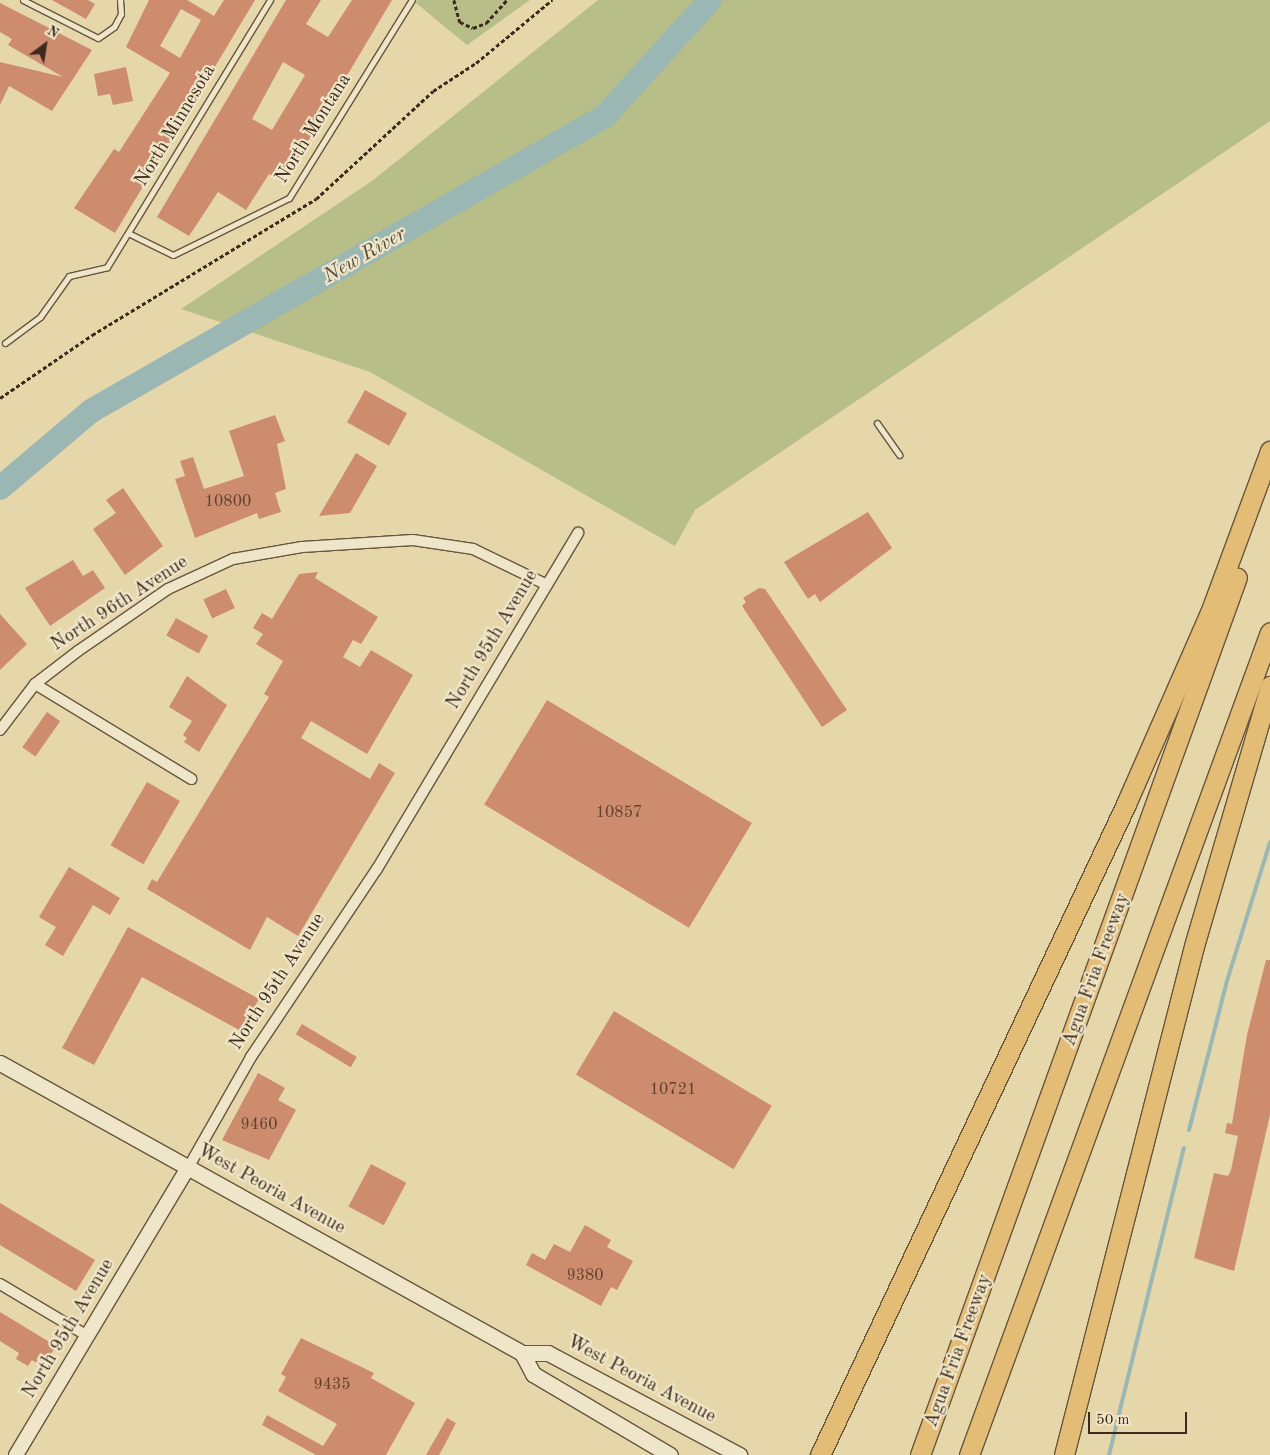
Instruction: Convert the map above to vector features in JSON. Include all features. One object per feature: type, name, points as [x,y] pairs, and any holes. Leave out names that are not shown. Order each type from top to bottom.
[{"type":"highway","points":[[820,1455],[1126,804],[1210,613],[1270,451]]},
{"type":"highway","name":"Agua Fria Freeway","points":[[920,1455],[1270,484]]},
{"type":"highway","points":[[969,1455],[1270,632]]},
{"type":"highway","points":[[1064,1455],[1194,946],[1270,686]]},
{"type":"main road","name":"West Peoria Avenue","points":[[0,1063],[522,1353],[548,1353],[739,1455]]},
{"type":"main road","points":[[522,1353],[533,1374],[670,1455]]},
{"type":"street","name":"North 95th Avenue","points":[[16,1455],[86,1335],[188,1168],[251,1057],[377,868],[578,533]]},
{"type":"street","name":"North 96th Avenue","points":[[0,730],[35,684],[168,589],[204,569],[261,554],[413,540],[473,549],[547,585]]},
{"type":"street","points":[[35,684],[191,779]]},
{"type":"street","points":[[0,1284],[86,1335]]},
{"type":"lane","points":[[23,0],[98,38],[114,27],[121,14],[120,0]]},
{"type":"lane","name":"North Minnesota","points":[[4,343],[40,317],[69,276],[107,267],[270,0]]},
{"type":"lane","name":"North Montana","points":[[128,233],[173,256],[290,198],[412,0]]},
{"type":"lane","points":[[877,424],[899,455]]},
{"type":"path","points":[[454,0],[460,22],[473,28],[486,23],[507,0]]},
{"type":"green space","points":[[418,0],[530,0],[467,45],[416,3]]},
{"type":"green space","points":[[598,0],[1270,0],[1270,121],[695,510],[675,546],[370,372],[181,309],[372,181]]},
{"type":"building","points":[[52,0],[88,0],[95,4],[86,19]]},
{"type":"building","points":[[149,0],[187,0],[214,16],[224,0],[255,0],[115,233],[74,208],[114,149],[119,152],[170,73],[126,47]],"holes":[[[181,9],[201,20],[180,58],[160,46]]]},
{"type":"building","points":[[286,0],[321,0],[306,24],[328,37],[352,0],[392,0],[289,173],[278,167],[272,176],[269,174],[246,210],[218,192],[189,236],[157,217]],"holes":[[[283,62],[305,75],[272,130],[252,119]]]},
{"type":"building","points":[[0,3],[92,50],[52,111],[9,86],[0,105],[0,62],[63,77],[8,45],[12,39],[0,32]]},
{"type":"building","points":[[126,67],[133,101],[113,105],[110,94],[98,96],[94,74]]},
{"type":"building","points":[[365,390],[407,413],[389,446],[347,422]]},
{"type":"building","points":[[275,415],[285,441],[277,444],[286,489],[275,493],[281,512],[259,519],[257,513],[195,538],[175,479],[185,476],[180,461],[193,457],[204,489],[244,476],[229,431]]},
{"type":"building","points":[[356,453],[377,466],[350,513],[319,516]]},
{"type":"building","points":[[123,488],[163,546],[125,575],[93,529],[116,513],[106,500]]},
{"type":"building","points":[[868,512],[892,548],[820,602],[815,594],[808,599],[784,562]]},
{"type":"building","points":[[73,560],[83,576],[93,570],[105,588],[50,626],[25,588]]},
{"type":"building","points":[[318,572],[315,578],[378,617],[361,644],[353,640],[343,657],[360,667],[371,650],[413,675],[367,754],[311,721],[301,738],[370,779],[379,763],[395,773],[298,936],[267,917],[250,950],[147,889],[152,879],[157,882],[269,697],[264,694],[283,661],[256,644],[263,634],[253,628],[262,613],[272,619],[299,574]]},
{"type":"building","points":[[759,588],[765,589],[847,710],[822,727],[742,606],[746,602],[743,598]]},
{"type":"building","points":[[226,589],[235,608],[212,619],[203,600]]},
{"type":"building","points":[[0,614],[27,644],[0,670]]},
{"type":"building","points":[[176,618],[208,636],[199,653],[166,635]]},
{"type":"building","points":[[187,676],[227,705],[199,752],[184,742],[187,738],[183,735],[192,721],[169,707]]},
{"type":"building","points":[[547,700],[752,823],[689,928],[484,805]]},
{"type":"building","points":[[47,712],[60,721],[35,756],[22,747]]},
{"type":"building","points":[[147,782],[180,801],[143,864],[110,845]]},
{"type":"building","points":[[69,867],[120,898],[110,915],[93,905],[63,956],[45,945],[56,927],[39,917]]},
{"type":"building","points":[[128,927],[259,999],[241,1031],[142,977],[94,1065],[62,1048]]},
{"type":"building","points":[[1266,960],[1270,960],[1270,1115],[1234,1271],[1194,1258],[1214,1173],[1228,1176],[1231,1170],[1238,1136],[1225,1133],[1227,1123],[1232,1124],[1247,1035]]},
{"type":"building","points":[[614,1011],[772,1106],[734,1169],[576,1074]]},
{"type":"building","points":[[302,1024],[357,1057],[351,1067],[296,1034]]},
{"type":"building","points":[[258,1073],[285,1088],[278,1100],[296,1110],[269,1160],[222,1140]]},
{"type":"building","points":[[371,1164],[406,1183],[384,1225],[348,1206]]},
{"type":"building","points":[[0,1203],[95,1260],[76,1291],[0,1245]]},
{"type":"building","points":[[585,1225],[611,1240],[607,1247],[633,1261],[617,1290],[611,1287],[601,1306],[526,1265],[532,1253],[545,1260],[554,1244],[570,1252]]},
{"type":"building","points":[[0,1312],[56,1346],[43,1367],[32,1360],[28,1366],[16,1359],[19,1353],[0,1341]]},
{"type":"building","points":[[301,1338],[374,1373],[371,1378],[415,1403],[386,1455],[316,1455],[262,1425],[267,1415],[323,1446],[337,1424],[278,1391],[286,1377],[281,1374]]},
{"type":"building","points":[[447,1418],[456,1423],[443,1448],[439,1455],[426,1455]]},
{"type":"waterway","name":"New River","points":[[0,488],[91,411],[605,116],[710,0]]},
{"type":"waterway","points":[[1189,1130],[1227,981],[1270,842]]},
{"type":"waterway","points":[[1109,1455],[1184,1148]]}]
